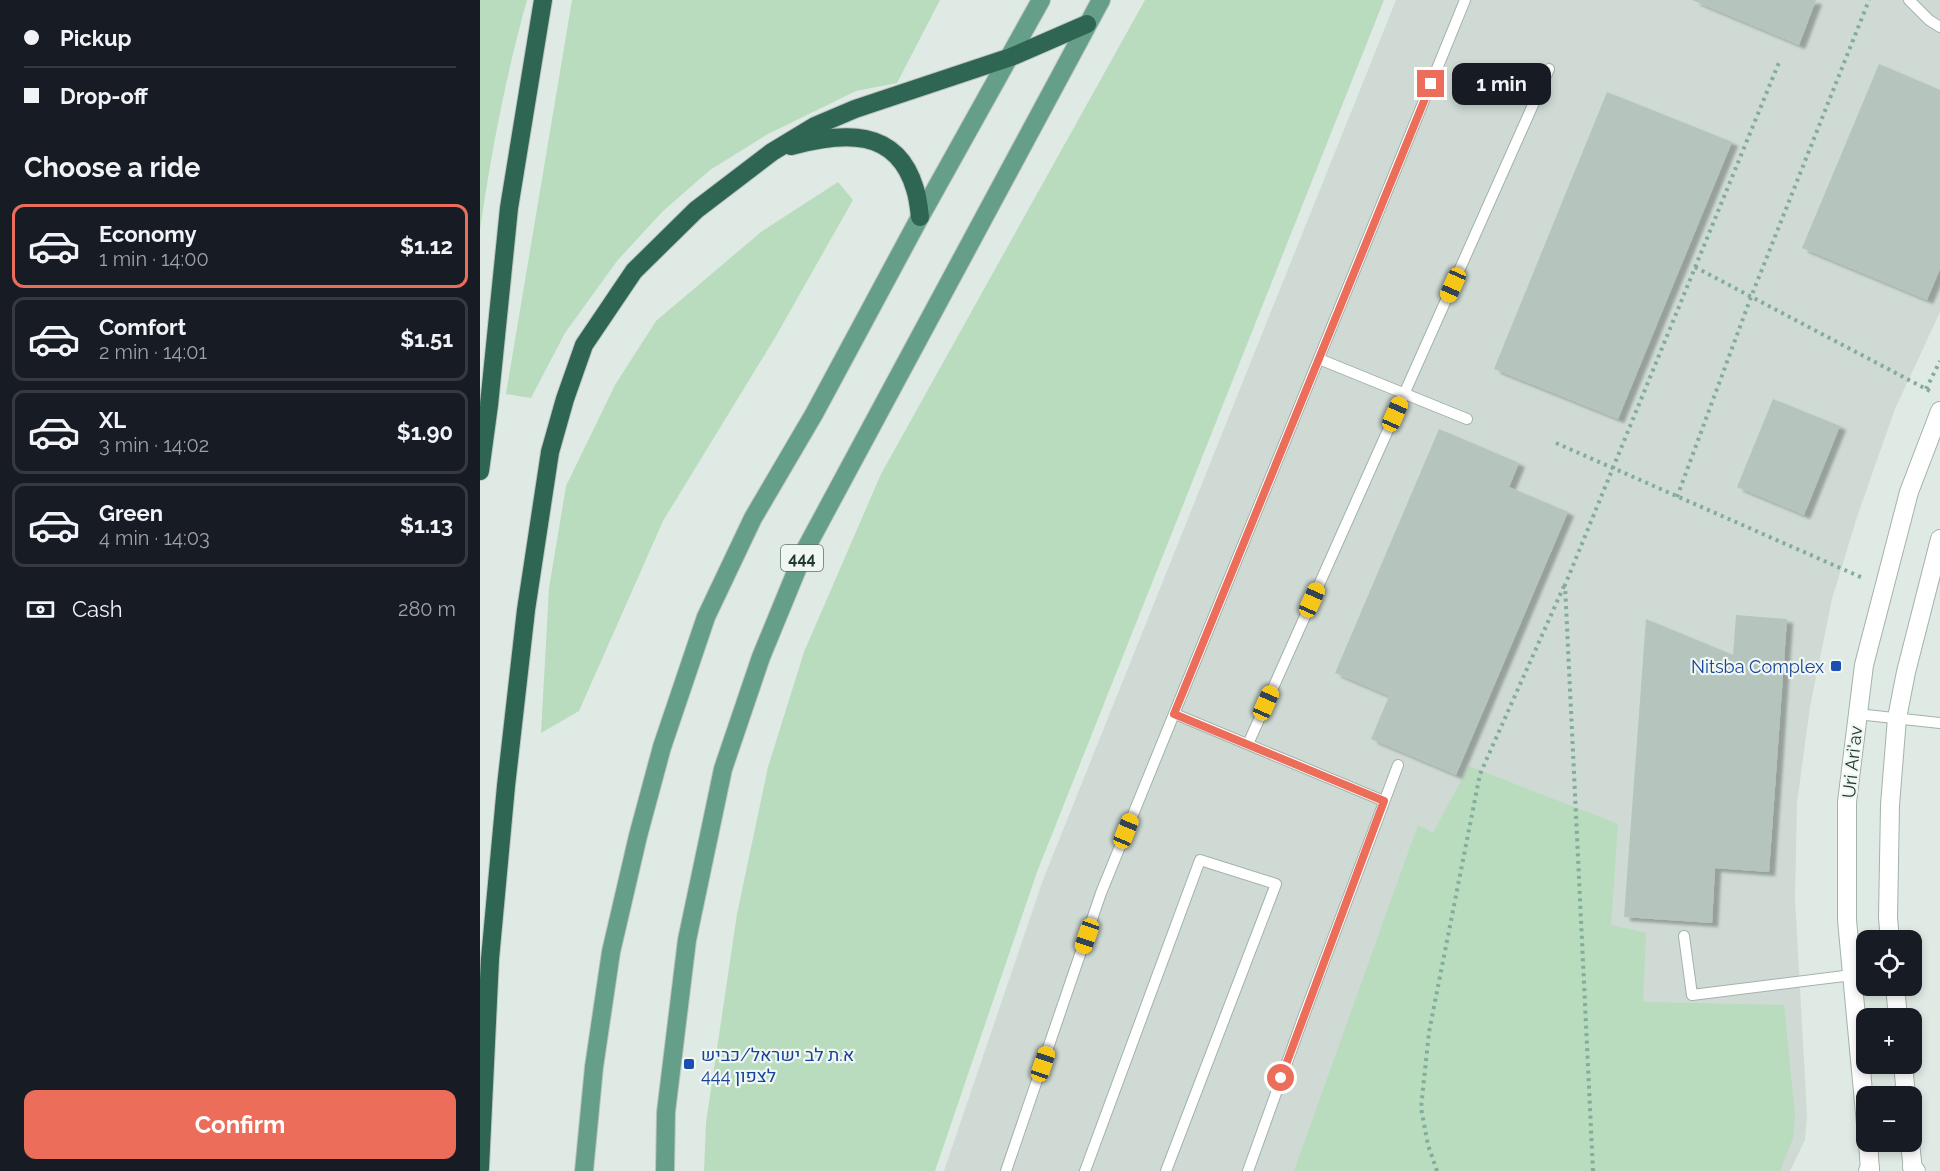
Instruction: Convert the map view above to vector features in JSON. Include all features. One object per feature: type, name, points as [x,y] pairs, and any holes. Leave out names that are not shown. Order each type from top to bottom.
[{"type":"highway","points":[[480,471],[509,208],[543,0]]},
{"type":"highway","points":[[480,1168],[490,959],[506,786],[526,610],[548,463],[565,399],[584,345],[634,271],[696,210],[772,152],[815,126],[855,109],[1011,57],[1088,24]]},
{"type":"highway","points":[[772,152],[803,143],[847,136],[866,138],[885,145],[898,156],[908,172],[915,189],[920,217]]},
{"type":"main road","points":[[584,1171],[594,1067],[614,941],[638,836],[662,747],[706,616],[753,518],[814,414],[1041,0]]},
{"type":"main road","name":"444","points":[[665,1171],[666,1112],[687,940],[723,769],[761,657],[805,550],[1101,0]]},
{"type":"street","name":"Uri Ari'av","points":[[1862,1086],[1846,920],[1847,802],[1857,714],[1864,664],[1909,492],[1940,411]]},
{"type":"street","points":[[1889,930],[1890,805],[1897,718],[1906,672],[1940,539]]},
{"type":"street","points":[[1869,1152],[1870,1170]]},
{"type":"street","points":[[1911,1152],[1914,1170]]},
{"type":"lane","points":[[1006,1171],[1101,893],[1465,0]]},
{"type":"lane","points":[[1910,0],[1929,20],[1940,27]]},
{"type":"lane","points":[[1248,744],[1549,69]]},
{"type":"lane","points":[[1319,358],[1467,419]]},
{"type":"lane","points":[[1174,714],[1384,801]]},
{"type":"lane","points":[[1857,714],[1940,723]]},
{"type":"lane","points":[[1248,1171],[1398,765]]},
{"type":"lane","points":[[1085,1171],[1200,860],[1276,884],[1166,1171]]},
{"type":"lane","points":[[1684,936],[1692,995],[1852,975]]},
{"type":"path","points":[[1677,497],[1751,297],[1869,0]]},
{"type":"path","points":[[1437,1171],[1428,1145],[1421,1108],[1429,1032],[1480,774],[1565,585],[1780,60]]},
{"type":"path","points":[[1695,267],[1933,393]]},
{"type":"path","points":[[1926,389],[1940,361]]},
{"type":"path","points":[[1556,443],[1884,588]]},
{"type":"path","points":[[1565,585],[1593,1171]]},
{"type":"shaded area","points":[[1396,0],[1940,0],[1940,312],[1895,409],[1857,517],[1832,599],[1810,707],[1797,803],[1795,899],[1807,1115],[1805,1140],[1790,1171],[944,1171],[1043,880]]},
{"type":"green space","points":[[480,0],[527,0],[500,114],[480,230]]},
{"type":"green space","points":[[572,0],[940,0],[897,83],[856,91],[768,134],[710,170],[662,212],[617,261],[565,333],[531,398],[506,394]]},
{"type":"green space","points":[[1145,0],[1384,0],[1037,872],[935,1171],[704,1171],[706,1123],[737,914],[768,767],[804,652],[881,474]]},
{"type":"green space","points":[[838,182],[853,200],[776,336],[663,521],[579,711],[541,733],[549,588],[566,486],[615,385],[656,321],[761,232]]},
{"type":"green space","points":[[1469,766],[1618,824],[1611,925],[1646,933],[1643,1002],[1784,1005],[1795,1116],[1793,1138],[1780,1171],[1294,1171],[1418,825],[1433,833]]},
{"type":"building","points":[[1692,0],[1816,0],[1799,45]]},
{"type":"building","points":[[1879,64],[1940,90],[1940,269],[1927,300],[1802,248]]},
{"type":"building","points":[[1607,92],[1732,142],[1618,419],[1494,369]]},
{"type":"building","points":[[1773,399],[1840,426],[1804,515],[1737,487]]},
{"type":"building","points":[[1439,429],[1519,463],[1509,487],[1568,512],[1456,775],[1371,739],[1389,696],[1335,673]]},
{"type":"building","points":[[1736,615],[1787,619],[1769,872],[1715,868],[1712,923],[1624,917],[1646,619],[1733,655]]},
{"type":"place","name":"Nitsba Complex","points":[[1836,666]]},
{"type":"place","name":"א.ת לב ישראל/כביש 444 לצפון","points":[[689,1064]]},
{"type":"route","points":[[1281,1078],[1384,801],[1174,714],[1431,84]]}]
